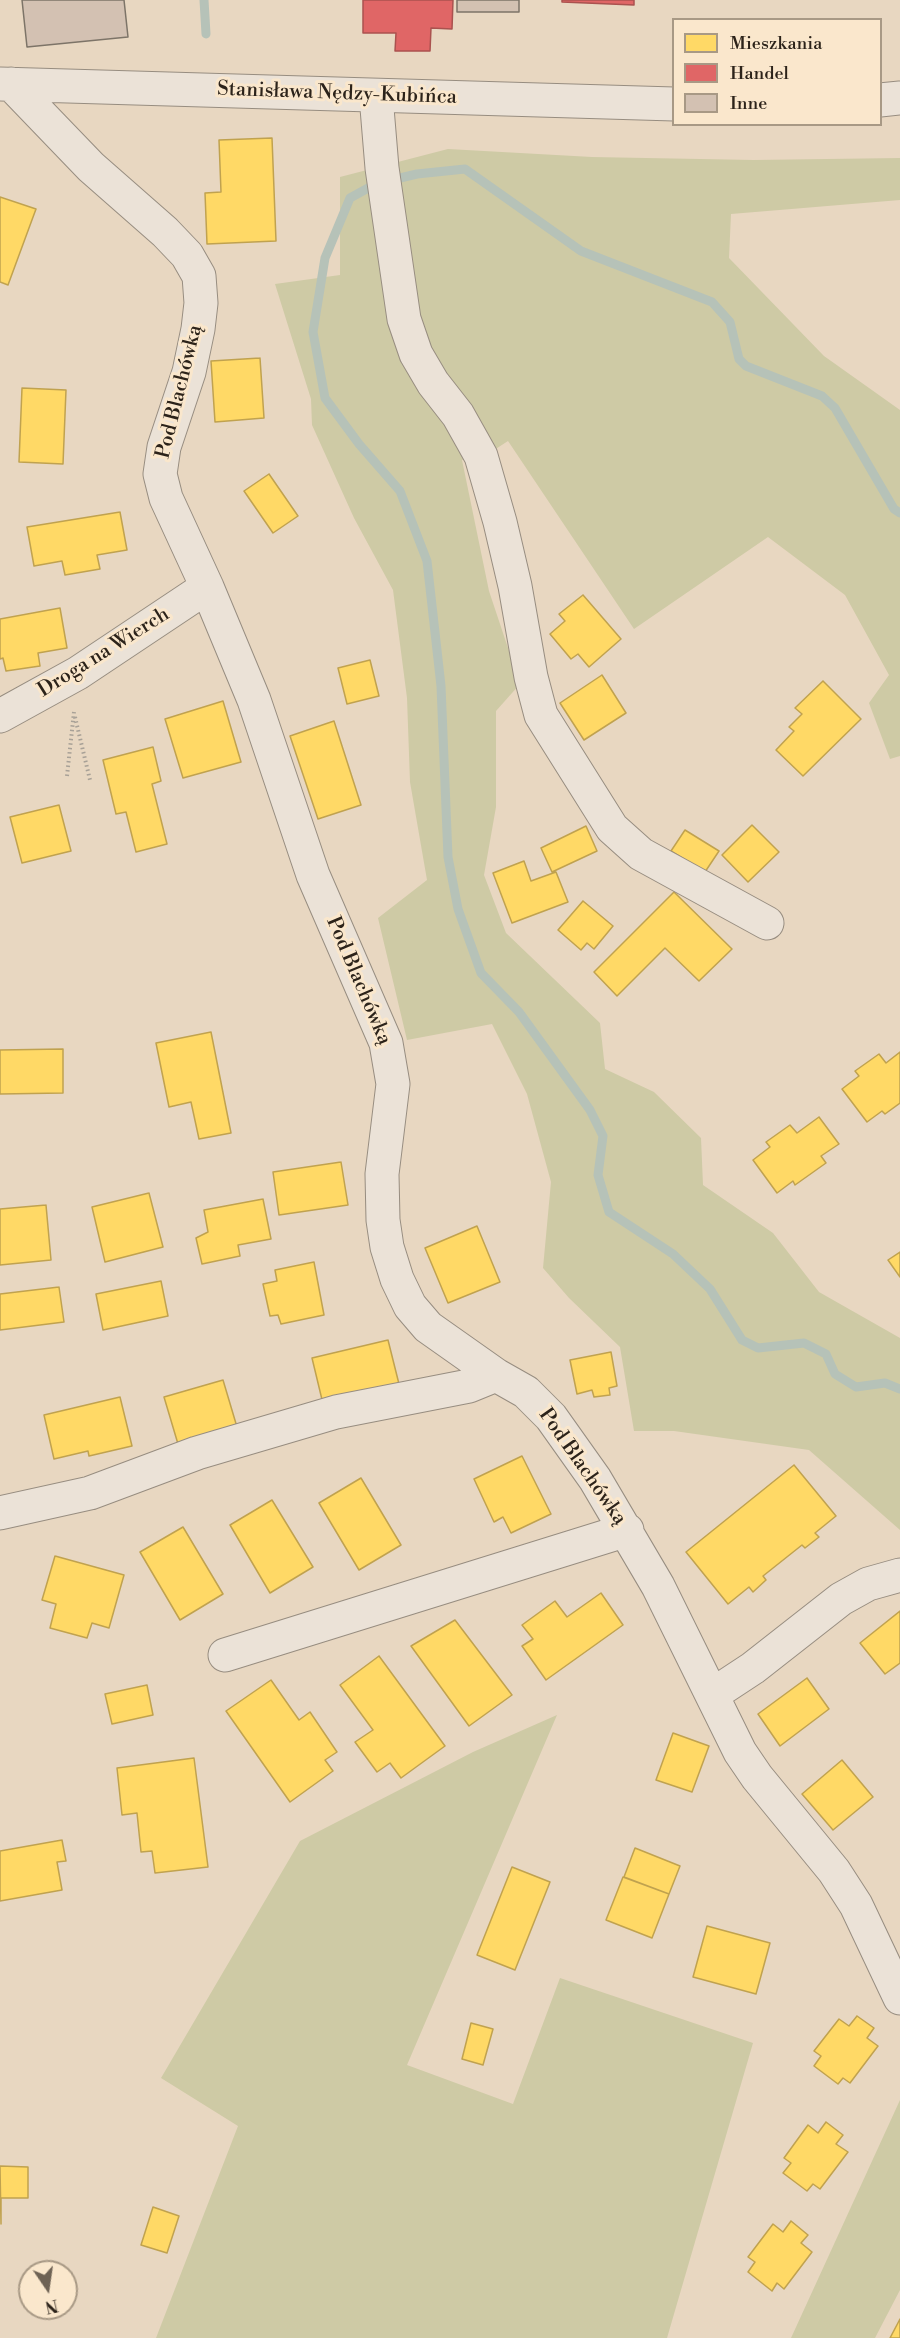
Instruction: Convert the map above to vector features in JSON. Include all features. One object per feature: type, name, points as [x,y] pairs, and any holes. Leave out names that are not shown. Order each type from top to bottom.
[{"type":"street","name":"Stanisława Nędzy-Kubińca","points":[[6,84],[672,104]]},
{"type":"street","name":"Pod Blachówką","points":[[6,84],[91,167],[172,239],[187,255],[199,276],[201,303],[191,361],[164,447],[160,474],[166,498],[207,587],[254,700],[313,875],[386,1043],[393,1084],[382,1174],[383,1220],[387,1247],[397,1280],[410,1306],[428,1327],[496,1375],[526,1392],[551,1417],[596,1479],[627,1530],[674,1617],[746,1760],[834,1870],[856,1905],[900,1998]]},
{"type":"street","points":[[376,96],[382,168],[404,319],[416,354],[433,383],[458,415],[481,456],[503,532],[531,677],[541,715],[612,828],[641,854],[767,923]]},
{"type":"street","points":[[882,100],[900,98]]},
{"type":"street","name":"Droga na Wierch","points":[[0,716],[78,673],[207,587]]},
{"type":"street","points":[[0,1513],[90,1493],[197,1454],[336,1412],[469,1386],[496,1375]]},
{"type":"street","points":[[225,1655],[627,1530]]},
{"type":"street","points":[[712,1695],[753,1668],[841,1599],[868,1584],[900,1575]]},
{"type":"path","points":[[67,776],[78,673]]},
{"type":"path","points":[[74,714],[90,780]]},
{"type":"shaded area","points":[[448,149],[592,157],[754,160],[900,158],[900,200],[731,214],[729,258],[824,356],[900,410],[900,756],[890,759],[869,703],[889,675],[845,595],[768,537],[634,629],[508,441],[488,454],[462,460],[489,591],[520,684],[496,711],[496,807],[484,875],[506,933],[600,1023],[605,1069],[654,1092],[701,1138],[703,1185],[773,1233],[819,1292],[900,1338],[900,1530],[809,1450],[674,1431],[634,1431],[620,1347],[569,1298],[543,1268],[551,1182],[527,1094],[492,1024],[407,1040],[378,918],[427,880],[410,782],[407,698],[393,590],[354,518],[312,425],[311,399],[275,284],[340,275],[340,177]]},
{"type":"shaded area","points":[[557,1715],[407,2065],[513,2104],[560,1978],[753,2043],[667,2338],[156,2338],[238,2126],[161,2078],[300,1841],[473,1752]]},
{"type":"shaded area","points":[[900,2100],[900,2290],[875,2338],[791,2338]]},
{"type":"building: Mieszkania","points":[[272,138],[276,241],[207,244],[205,193],[221,192],[219,140]]},
{"type":"building: Mieszkania","points":[[0,197],[36,209],[8,285],[0,282]]},
{"type":"building: Mieszkania","points":[[260,358],[264,418],[215,422],[211,361]]},
{"type":"building: Mieszkania","points":[[22,388],[66,390],[63,464],[19,462]]},
{"type":"building: Mieszkania","points":[[269,474],[298,516],[273,533],[244,491]]},
{"type":"building: Mieszkania","points":[[120,512],[127,550],[97,555],[100,569],[65,575],[62,561],[34,566],[27,527]]},
{"type":"building: Mieszkania","points":[[583,595],[621,639],[589,667],[578,654],[571,659],[550,634],[565,621],[559,614]]},
{"type":"building: Mieszkania","points":[[60,608],[67,648],[38,653],[40,666],[6,671],[3,658],[0,659],[0,619]]},
{"type":"building: Mieszkania","points":[[370,660],[379,696],[347,704],[338,668]]},
{"type":"building: Mieszkania","points":[[602,675],[626,713],[584,740],[560,703]]},
{"type":"building: Mieszkania","points":[[823,681],[861,719],[803,776],[776,750],[794,731],[789,727],[802,714],[795,708]]},
{"type":"building: Mieszkania","points":[[223,701],[241,762],[183,778],[165,719]]},
{"type":"building: Mieszkania","points":[[334,721],[361,805],[318,819],[290,736]]},
{"type":"building: Mieszkania","points":[[153,747],[161,781],[152,784],[167,844],[136,852],[126,812],[116,814],[103,760]]},
{"type":"building: Mieszkania","points":[[59,805],[71,851],[22,863],[10,817]]},
{"type":"building: Mieszkania","points":[[752,825],[779,852],[748,882],[722,855]]},
{"type":"building: Mieszkania","points":[[586,826],[597,851],[552,872],[541,848]]},
{"type":"building: Mieszkania","points":[[685,830],[719,851],[705,872],[671,851]]},
{"type":"building: Mieszkania","points":[[524,861],[531,881],[556,872],[568,902],[512,923],[493,873]]},
{"type":"building: Mieszkania","points":[[674,892],[732,949],[699,981],[665,948],[617,996],[594,972]]},
{"type":"building: Mieszkania","points":[[583,901],[613,926],[594,949],[587,943],[581,950],[558,930]]},
{"type":"building: Mieszkania","points":[[211,1032],[231,1133],[199,1139],[191,1102],[169,1107],[156,1043]]},
{"type":"building: Mieszkania","points":[[63,1049],[63,1093],[0,1094],[0,1050]]},
{"type":"building: Mieszkania","points":[[900,1052],[900,1103],[885,1114],[882,1111],[867,1122],[842,1089],[859,1076],[855,1071],[879,1054],[886,1063]]},
{"type":"building: Mieszkania","points":[[819,1117],[839,1144],[821,1156],[826,1163],[795,1185],[793,1181],[777,1193],[753,1160],[770,1147],[766,1142],[790,1125],[797,1133]]},
{"type":"building: Mieszkania","points":[[341,1162],[348,1205],[279,1215],[273,1172]]},
{"type":"building: Mieszkania","points":[[149,1193],[163,1247],[105,1262],[92,1207]]},
{"type":"building: Mieszkania","points":[[263,1199],[271,1239],[238,1245],[240,1256],[202,1264],[196,1238],[208,1232],[204,1210]]},
{"type":"building: Mieszkania","points":[[46,1205],[51,1260],[0,1265],[0,1209]]},
{"type":"building: Mieszkania","points":[[477,1226],[500,1282],[448,1303],[425,1248]]},
{"type":"building: Mieszkania","points":[[900,1252],[900,1277],[888,1260]]},
{"type":"building: Mieszkania","points":[[314,1262],[324,1315],[281,1324],[278,1315],[270,1316],[263,1284],[277,1281],[275,1270]]},
{"type":"building: Mieszkania","points":[[161,1281],[168,1316],[103,1330],[96,1294]]},
{"type":"building: Mieszkania","points":[[59,1287],[64,1322],[0,1330],[0,1294]]},
{"type":"building: Mieszkania","points":[[388,1340],[399,1384],[324,1408],[312,1358]]},
{"type":"building: Mieszkania","points":[[611,1352],[617,1386],[609,1388],[610,1395],[594,1397],[592,1390],[577,1394],[570,1360]]},
{"type":"building: Mieszkania","points":[[223,1380],[237,1427],[178,1444],[164,1397]]},
{"type":"building: Mieszkania","points":[[120,1397],[132,1446],[89,1456],[88,1451],[54,1459],[44,1415]]},
{"type":"building: Mieszkania","points":[[522,1456],[551,1514],[511,1533],[503,1517],[494,1522],[474,1479]]},
{"type":"building: Mieszkania","points":[[794,1465],[836,1516],[815,1533],[819,1537],[805,1548],[802,1545],[763,1576],[766,1580],[753,1592],[749,1587],[728,1604],[686,1552]]},
{"type":"building: Mieszkania","points":[[361,1478],[401,1545],[359,1570],[319,1503]]},
{"type":"building: Mieszkania","points":[[272,1500],[313,1567],[270,1593],[230,1525]]},
{"type":"building: Mieszkania","points":[[183,1527],[223,1594],[180,1620],[140,1552]]},
{"type":"building: Mieszkania","points":[[55,1556],[124,1575],[109,1628],[92,1623],[87,1638],[50,1628],[56,1604],[42,1600]]},
{"type":"building: Mieszkania","points":[[601,1593],[623,1625],[546,1680],[522,1646],[533,1639],[522,1625],[555,1601],[567,1617]]},
{"type":"building: Mieszkania","points":[[900,1611],[900,1663],[885,1674],[860,1643]]},
{"type":"building: Mieszkania","points":[[455,1620],[512,1695],[469,1726],[411,1646]]},
{"type":"building: Mieszkania","points":[[379,1656],[445,1746],[401,1778],[390,1763],[377,1772],[355,1742],[373,1730],[340,1685]]},
{"type":"building: Mieszkania","points":[[807,1678],[829,1709],[780,1746],[758,1714]]},
{"type":"building: Mieszkania","points":[[271,1680],[299,1720],[310,1712],[337,1752],[325,1760],[333,1771],[290,1802],[226,1711]]},
{"type":"building: Mieszkania","points":[[147,1685],[153,1715],[112,1724],[105,1694]]},
{"type":"building: Mieszkania","points":[[673,1733],[709,1746],[692,1792],[656,1780]]},
{"type":"building: Mieszkania","points":[[194,1758],[208,1867],[155,1873],[152,1851],[141,1852],[137,1813],[122,1815],[117,1768]]},
{"type":"building: Mieszkania","points":[[842,1760],[873,1797],[833,1830],[802,1794]]},
{"type":"building: Mieszkania","points":[[62,1840],[66,1861],[57,1862],[62,1890],[0,1901],[0,1851]]},
{"type":"building: Mieszkania","points":[[635,1848],[680,1866],[669,1894],[624,1877]]},
{"type":"building: Mieszkania","points":[[512,1867],[550,1882],[515,1970],[477,1955]]},
{"type":"building: Mieszkania","points":[[623,1877],[669,1894],[652,1938],[606,1920]]},
{"type":"building: Mieszkania","points":[[707,1926],[770,1943],[756,1994],[693,1977]]},
{"type":"building: Mieszkania","points":[[857,2016],[874,2028],[867,2038],[878,2046],[850,2083],[843,2078],[838,2084],[814,2066],[821,2056],[814,2051],[839,2019],[849,2026]]},
{"type":"building: Mieszkania","points":[[471,2023],[493,2029],[483,2065],[462,2059]]},
{"type":"building: Mieszkania","points":[[826,2122],[843,2135],[836,2144],[848,2152],[820,2189],[813,2184],[807,2191],[783,2173],[791,2163],[784,2158],[808,2125],[818,2133]]},
{"type":"building: Mieszkania","points":[[0,2166],[28,2167],[28,2198],[1,2198],[1,2224]]},
{"type":"building: Mieszkania","points":[[153,2207],[179,2216],[167,2253],[141,2245]]},
{"type":"building: Mieszkania","points":[[791,2221],[808,2235],[801,2243],[812,2252],[784,2289],[777,2283],[772,2291],[748,2272],[755,2262],[748,2257],[773,2224],[783,2232]]},
{"type":"building: Mieszkania","points":[[900,2319],[900,2338],[890,2338]]},
{"type":"building: Handel","points":[[363,0],[453,0],[452,29],[431,28],[430,51],[395,51],[396,33],[363,33]]},
{"type":"building: Handel","points":[[562,0],[634,0],[634,5],[562,2]]},
{"type":"building: Inne","points":[[22,0],[124,0],[128,37],[27,47]]},
{"type":"building: Inne","points":[[457,0],[519,0],[519,12],[457,12]]},
{"type":"waterway","points":[[204,0],[206,34]]},
{"type":"waterway","points":[[400,178],[465,169],[581,251],[712,302],[730,322],[739,359],[746,366],[822,396],[835,408],[894,509],[900,513]]},
{"type":"waterway","points":[[370,187],[350,198],[325,258],[313,332],[325,398],[359,444],[400,491],[427,561],[441,686],[448,857],[458,909],[481,973],[519,1012],[590,1110],[603,1136],[598,1175],[609,1212],[673,1254],[710,1289],[742,1340],[758,1348],[804,1343],[826,1354],[835,1374],[856,1387],[885,1383],[900,1389]]}]
